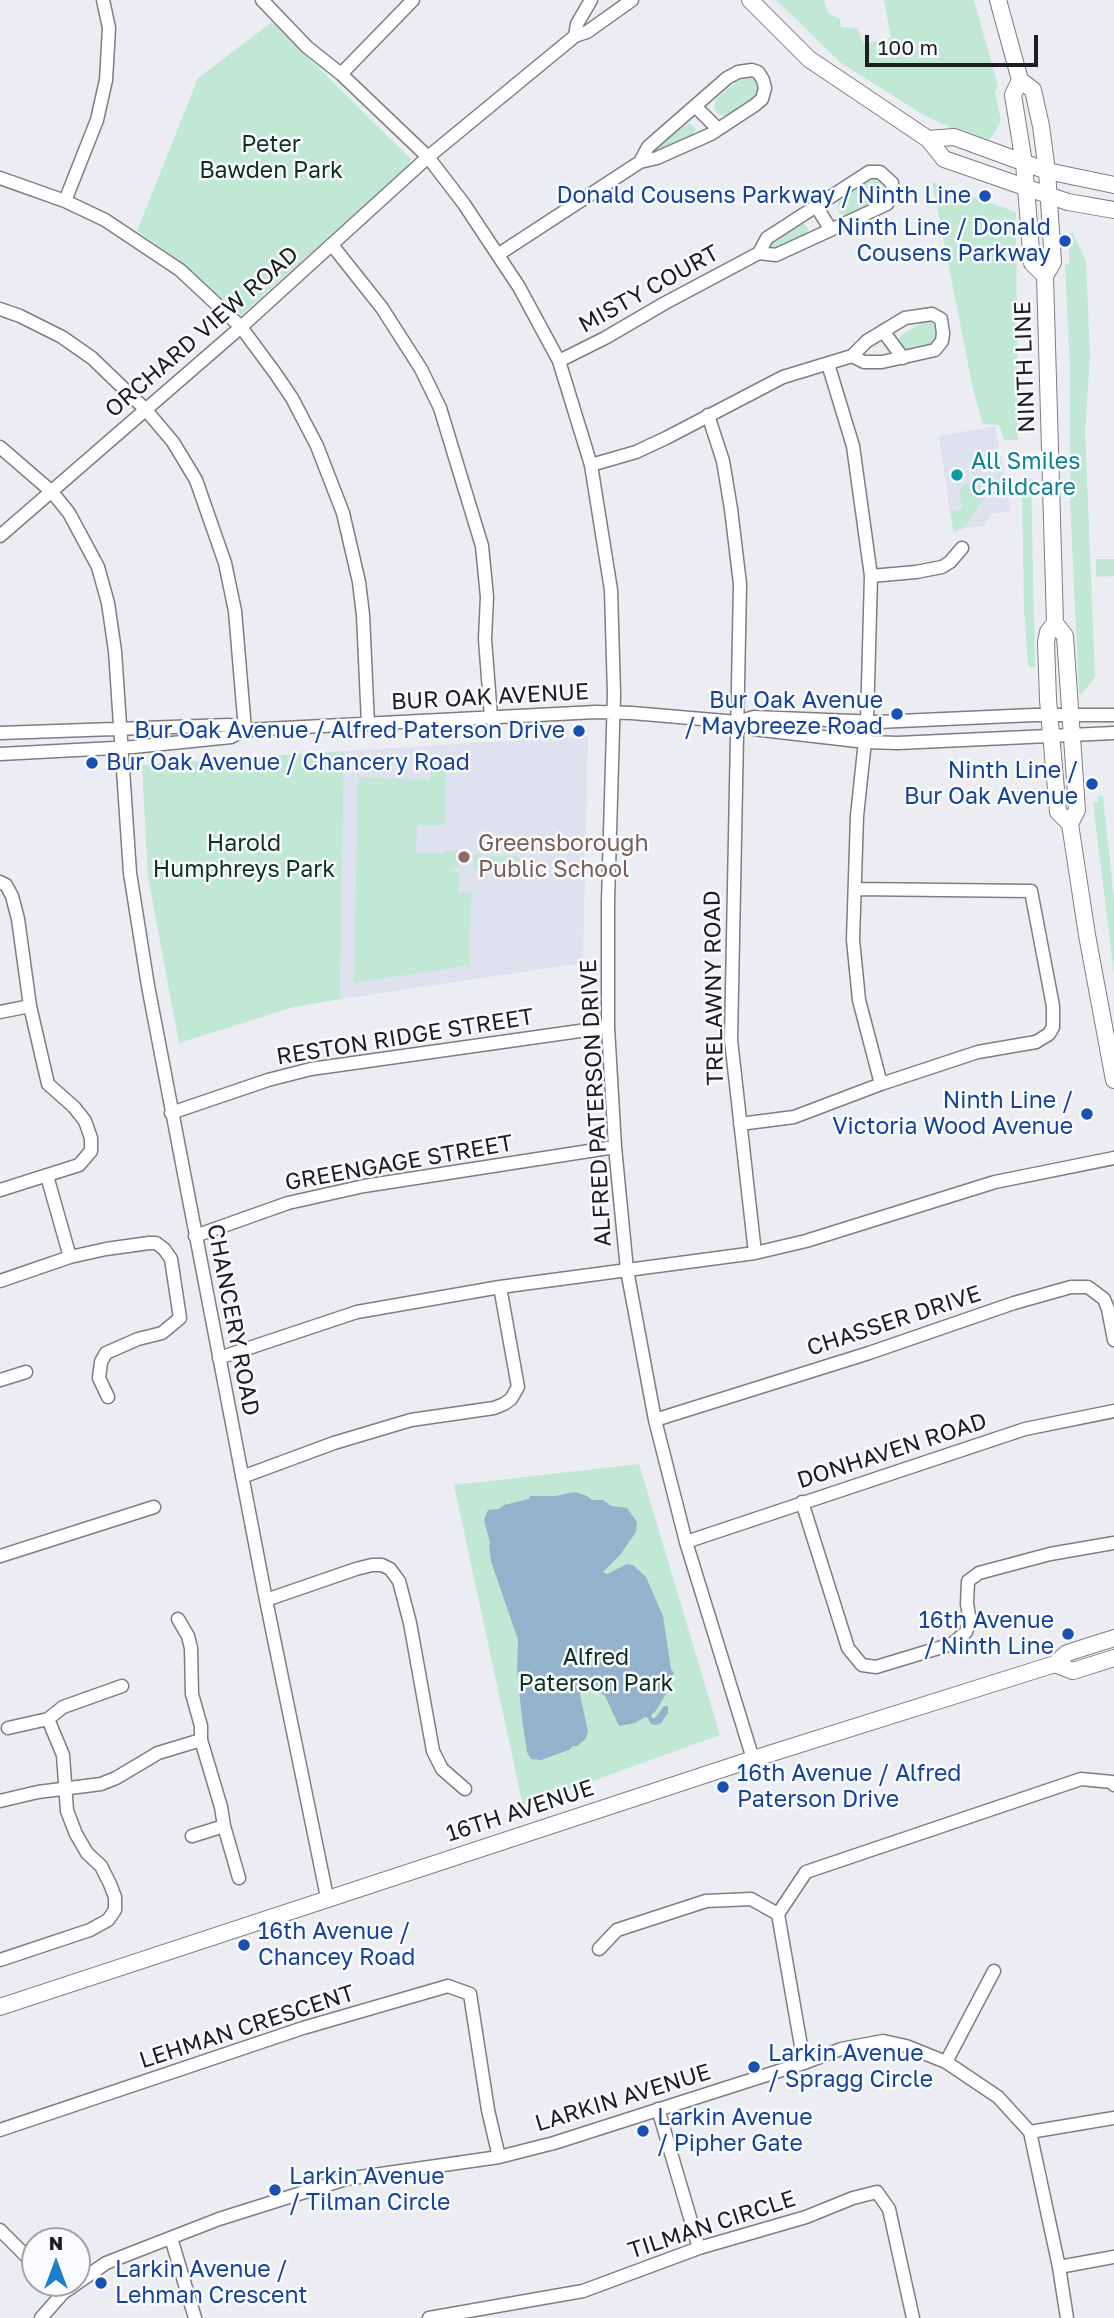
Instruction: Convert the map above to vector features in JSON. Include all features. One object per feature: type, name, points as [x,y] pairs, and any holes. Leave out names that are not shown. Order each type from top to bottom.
[{"type":"main road","points":[[750,0],[809,59],[928,139],[944,159],[1068,202],[1114,210]]},
{"type":"main road","name":"NINTH LINE","points":[[998,0],[1020,80],[1033,90],[1047,171],[1053,262],[1045,276],[1055,623],[1065,636],[1077,810],[1070,824],[1114,1080]]},
{"type":"main road","name":"NINTH LINE","points":[[1020,80],[1013,95],[1024,163],[1032,263],[1045,276]]},
{"type":"main road","points":[[928,139],[954,136],[1047,171],[1114,185]]},
{"type":"main road","name":"NINTH LINE","points":[[1055,623],[1048,632],[1045,656],[1050,735],[1058,812],[1070,824]]},
{"type":"main road","name":"16TH AVENUE","points":[[0,2007],[327,1897],[1055,1664],[1067,1653],[1114,1638]]},
{"type":"main road","name":"16TH AVENUE","points":[[1055,1664],[1073,1671],[1114,1658]]},
{"type":"street","points":[[65,201],[97,120],[106,80],[109,28],[103,0]]},
{"type":"street","name":"ALFRED PATERSON DRIVE","points":[[262,0],[307,47],[341,74],[428,156],[499,254],[559,361],[591,465],[611,590],[614,713],[608,902],[608,1027],[615,1147],[627,1270],[655,1420],[686,1542],[752,1759]]},
{"type":"street","points":[[341,74],[413,0]]},
{"type":"street","points":[[575,36],[577,24],[591,0]]},
{"type":"street","name":"ORCHARD VIEW ROAD","points":[[0,536],[241,327],[428,156],[575,36],[587,32],[624,2]]},
{"type":"street","points":[[499,254],[640,162],[657,158],[718,129],[762,99],[765,88],[758,72],[738,72],[727,78],[648,147],[640,162]]},
{"type":"street","points":[[695,106],[718,129]]},
{"type":"street","name":"MISTY COURT","points":[[559,361],[758,253],[767,238],[869,172],[880,172],[890,180],[893,192],[887,204],[776,255],[758,253]]},
{"type":"street","points":[[0,178],[65,201],[105,220],[180,270],[241,327],[292,398],[317,446],[343,513],[359,582],[363,615],[368,724]]},
{"type":"street","points":[[816,206],[831,230]]},
{"type":"street","points":[[332,245],[382,308],[421,369],[440,408],[482,546],[487,597],[485,639],[491,717]]},
{"type":"street","points":[[0,309],[62,337],[92,358],[146,410],[173,442],[196,480],[222,553],[235,611],[245,730]]},
{"type":"street","points":[[591,465],[636,452],[783,377],[852,356],[867,341],[905,317],[932,314],[941,319],[942,341],[935,350],[882,362],[864,362],[852,356]]},
{"type":"street","points":[[883,331],[903,358]]},
{"type":"street","points":[[828,363],[853,446],[871,576],[867,722],[858,816],[853,940],[859,1000],[881,1084]]},
{"type":"street","name":"TRELAWNY ROAD","points":[[708,415],[723,461],[740,584],[731,1040],[755,1253]]},
{"type":"street","name":"CHANCERY ROAD","points":[[0,447],[52,492],[74,521],[98,567],[108,603],[115,651],[130,873],[195,1236],[327,1897]]},
{"type":"street","points":[[871,576],[942,567],[962,548]]},
{"type":"street","name":"BUR OAK AVENUE","points":[[0,733],[229,725],[245,730],[614,713],[737,722],[753,729],[866,742],[898,743],[1114,733]]},
{"type":"street","name":"BUR OAK AVENUE","points":[[737,722],[754,717],[867,722],[1114,715]]},
{"type":"street","name":"BUR OAK AVENUE","points":[[0,754],[231,737],[245,730]]},
{"type":"street","points":[[0,881],[6,885],[15,908],[30,1006],[48,1084],[86,1121],[91,1138],[91,1151],[79,1165],[0,1190]]},
{"type":"street","points":[[740,1125],[794,1117],[881,1084],[978,1052],[1036,1042],[1049,1034],[1053,1027],[1053,1006],[1031,891],[856,889]]},
{"type":"street","points":[[0,1012],[30,1006]]},
{"type":"street","name":"RESTON RIDGE STREET","points":[[172,1113],[268,1080],[311,1069],[608,1027]]},
{"type":"street","name":"GREENGAGE STREET","points":[[195,1236],[288,1203],[364,1186],[615,1147]]},
{"type":"street","points":[[219,1358],[357,1312],[500,1287],[755,1253],[806,1241],[995,1182],[1114,1157]]},
{"type":"street","points":[[47,1176],[70,1257]]},
{"type":"street","points":[[0,1281],[70,1257],[106,1249],[156,1243],[164,1249],[172,1259],[180,1318],[162,1334],[138,1339],[106,1353],[101,1362],[99,1377],[108,1397]]},
{"type":"street","points":[[242,1477],[334,1443],[411,1420],[494,1408],[511,1399],[518,1387],[500,1287]]},
{"type":"street","name":"CHASSER DRIVE","points":[[655,1420],[869,1353],[1014,1303],[1071,1287],[1088,1287],[1104,1299],[1114,1340]]},
{"type":"street","points":[[0,1380],[26,1372]]},
{"type":"street","name":"DONHAVEN ROAD","points":[[686,1542],[1026,1429],[1114,1411]]},
{"type":"street","points":[[802,1502],[848,1648],[862,1665],[876,1667],[952,1644],[966,1632],[970,1621],[967,1604],[968,1581],[979,1573],[1050,1554],[1114,1543]]},
{"type":"street","points":[[0,1556],[154,1507]]},
{"type":"street","points":[[266,1600],[356,1569],[382,1565],[390,1569],[399,1581],[410,1623],[433,1751],[442,1769],[465,1789]]},
{"type":"street","points":[[178,1619],[188,1636],[191,1648],[192,1694],[201,1726],[201,1740],[239,1878]]},
{"type":"street","points":[[8,1728],[48,1719],[63,1707],[121,1686]]},
{"type":"street","points":[[0,1960],[90,1930],[108,1920],[115,1910],[115,1897],[101,1866],[87,1853],[76,1834],[68,1811],[63,1755],[48,1719]]},
{"type":"street","points":[[0,1801],[101,1784],[158,1753],[201,1740]]},
{"type":"street","points":[[804,2063],[778,1914],[806,1872],[1082,1779],[1112,1782],[1114,1785]]},
{"type":"street","points":[[192,1836],[224,1826]]},
{"type":"street","points":[[599,1948],[617,1930],[706,1901],[751,1899],[778,1914]]},
{"type":"street","points":[[946,2062],[994,1971]]},
{"type":"street","name":"LEHMAN CRESCENT","points":[[0,2130],[303,2028],[448,1986],[470,1994],[488,2110],[499,2157]]},
{"type":"street","name":"LARKIN AVENUE","points":[[91,2273],[106,2263],[219,2219],[346,2179],[499,2157],[591,2132],[841,2049],[883,2041],[906,2046],[946,2062],[998,2098],[1030,2132]]},
{"type":"street","points":[[658,2109],[699,2248]]},
{"type":"street","points":[[1067,2318],[1059,2267],[1030,2132],[1114,2118]]},
{"type":"street","name":"TILMAN CIRCLE","points":[[429,2318],[583,2291],[699,2248],[806,2217],[877,2192],[888,2209],[913,2318]]},
{"type":"street","points":[[0,2230],[21,2251]]},
{"type":"street","points":[[171,2238],[195,2318]]},
{"type":"street","points":[[1059,2267],[1114,2257]]},
{"type":"street","name":"LARKIN AVENUE","points":[[41,2318],[59,2297]]},
{"type":"shaded area","name":"All Smiles Childcare","points":[[995,426],[1011,511],[992,514],[983,526],[953,533],[939,436]]},
{"type":"shaded area","name":"Greensborough Public School","points":[[588,736],[583,963],[340,999],[344,751]]},
{"type":"green space","points":[[776,0],[824,0],[828,13],[840,19],[841,27],[857,28],[864,44],[891,38],[884,0],[974,0],[998,86],[995,92],[1001,121],[991,138],[981,142],[922,114],[841,63]]},
{"type":"green space","name":"Peter Bawden Park","points":[[272,22],[411,159],[408,166],[241,315],[180,261],[137,231],[198,78]]},
{"type":"green space","points":[[746,76],[752,77],[759,85],[760,91],[756,99],[725,116],[718,114],[714,108],[716,99]]},
{"type":"green space","points":[[688,123],[696,128],[694,134],[659,155],[656,152],[656,149]]},
{"type":"green space","points":[[874,178],[879,178],[888,186],[888,197],[850,216],[838,211],[838,201]]},
{"type":"green space","points":[[932,182],[1016,212],[1018,440],[1004,440],[999,425],[983,424],[973,389]]},
{"type":"green space","points":[[802,224],[808,229],[807,235],[773,250],[769,248],[771,244]]},
{"type":"green space","points":[[1072,231],[1086,261],[1090,355],[1085,431],[1095,677],[1081,695],[1070,500],[1070,368],[1065,264],[1069,263],[1069,238]]},
{"type":"green space","points":[[923,322],[930,322],[936,327],[939,336],[933,345],[907,351],[901,346],[899,339],[902,334]]},
{"type":"green space","points":[[1029,475],[1035,667],[1028,664],[1024,610],[1022,496],[1028,486]]},
{"type":"green space","points":[[979,483],[982,502],[965,526],[954,531],[951,512],[963,508],[959,490],[962,485]]},
{"type":"green space","points":[[1096,559],[1114,559],[1114,576],[1096,577]]},
{"type":"green space","name":"Harold Humphreys Park","points":[[344,751],[340,999],[294,1007],[179,1043],[148,877],[142,765]]},
{"type":"green space","points":[[431,768],[446,768],[445,825],[417,825],[416,853],[444,854],[444,851],[458,851],[458,867],[447,871],[459,872],[458,892],[471,893],[469,965],[354,983],[358,777],[430,780]]},
{"type":"green space","points":[[1098,796],[1103,796],[1114,899],[1114,975],[1093,802],[1098,802]]},
{"type":"green space","points":[[474,855],[519,856],[520,868],[514,873],[504,873],[500,867],[493,867],[488,872],[478,872],[473,868]]},
{"type":"green space","name":"Alfred Paterson Park","points":[[639,1464],[720,1735],[523,1806],[454,1485]]},
{"type":"water","points":[[575,1492],[592,1500],[603,1500],[611,1506],[627,1508],[637,1522],[636,1532],[620,1555],[603,1572],[607,1574],[627,1564],[633,1565],[646,1577],[663,1616],[671,1669],[674,1673],[666,1694],[651,1715],[655,1718],[664,1706],[668,1706],[668,1713],[661,1723],[656,1725],[651,1724],[645,1717],[635,1723],[619,1726],[605,1696],[586,1687],[580,1695],[588,1731],[586,1738],[569,1750],[541,1760],[531,1759],[527,1752],[522,1719],[517,1670],[518,1640],[491,1561],[484,1520],[488,1510],[529,1499],[530,1496],[555,1496]]},
{"type":"place","name":"Donald Cousens Parkway / Ninth Line","points":[[985,196]]},
{"type":"place","name":"Ninth Line / Donald Cousens Parkway","points":[[1065,241]]},
{"type":"place","name":"All Smiles Childcare","points":[[957,475]]},
{"type":"place","name":"Bur Oak Avenue / Maybreeze Road","points":[[897,714]]},
{"type":"place","name":"Bur Oak Avenue / Alfred Paterson Drive","points":[[579,731]]},
{"type":"place","name":"Bur Oak Avenue / Chancery Road","points":[[92,763]]},
{"type":"place","name":"Ninth Line / Bur Oak Avenue","points":[[1092,784]]},
{"type":"place","name":"Greensborough Public School","points":[[464,857]]},
{"type":"place","name":"Ninth Line / Victoria Wood Avenue","points":[[1087,1114]]},
{"type":"place","name":"16th Avenue / Ninth Line","points":[[1068,1634]]},
{"type":"place","name":"16th Avenue / Alfred Paterson Drive","points":[[723,1787]]},
{"type":"place","name":"16th Avenue / Chancey Road","points":[[244,1945]]},
{"type":"place","name":"Larkin Avenue / Spragg Circle","points":[[754,2067]]},
{"type":"place","name":"Larkin Avenue / Pipher Gate","points":[[643,2131]]},
{"type":"place","name":"Larkin Avenue / Tilman Circle","points":[[275,2190]]},
{"type":"place","name":"Larkin Avenue / Lehman Crescent","points":[[101,2283]]}]
